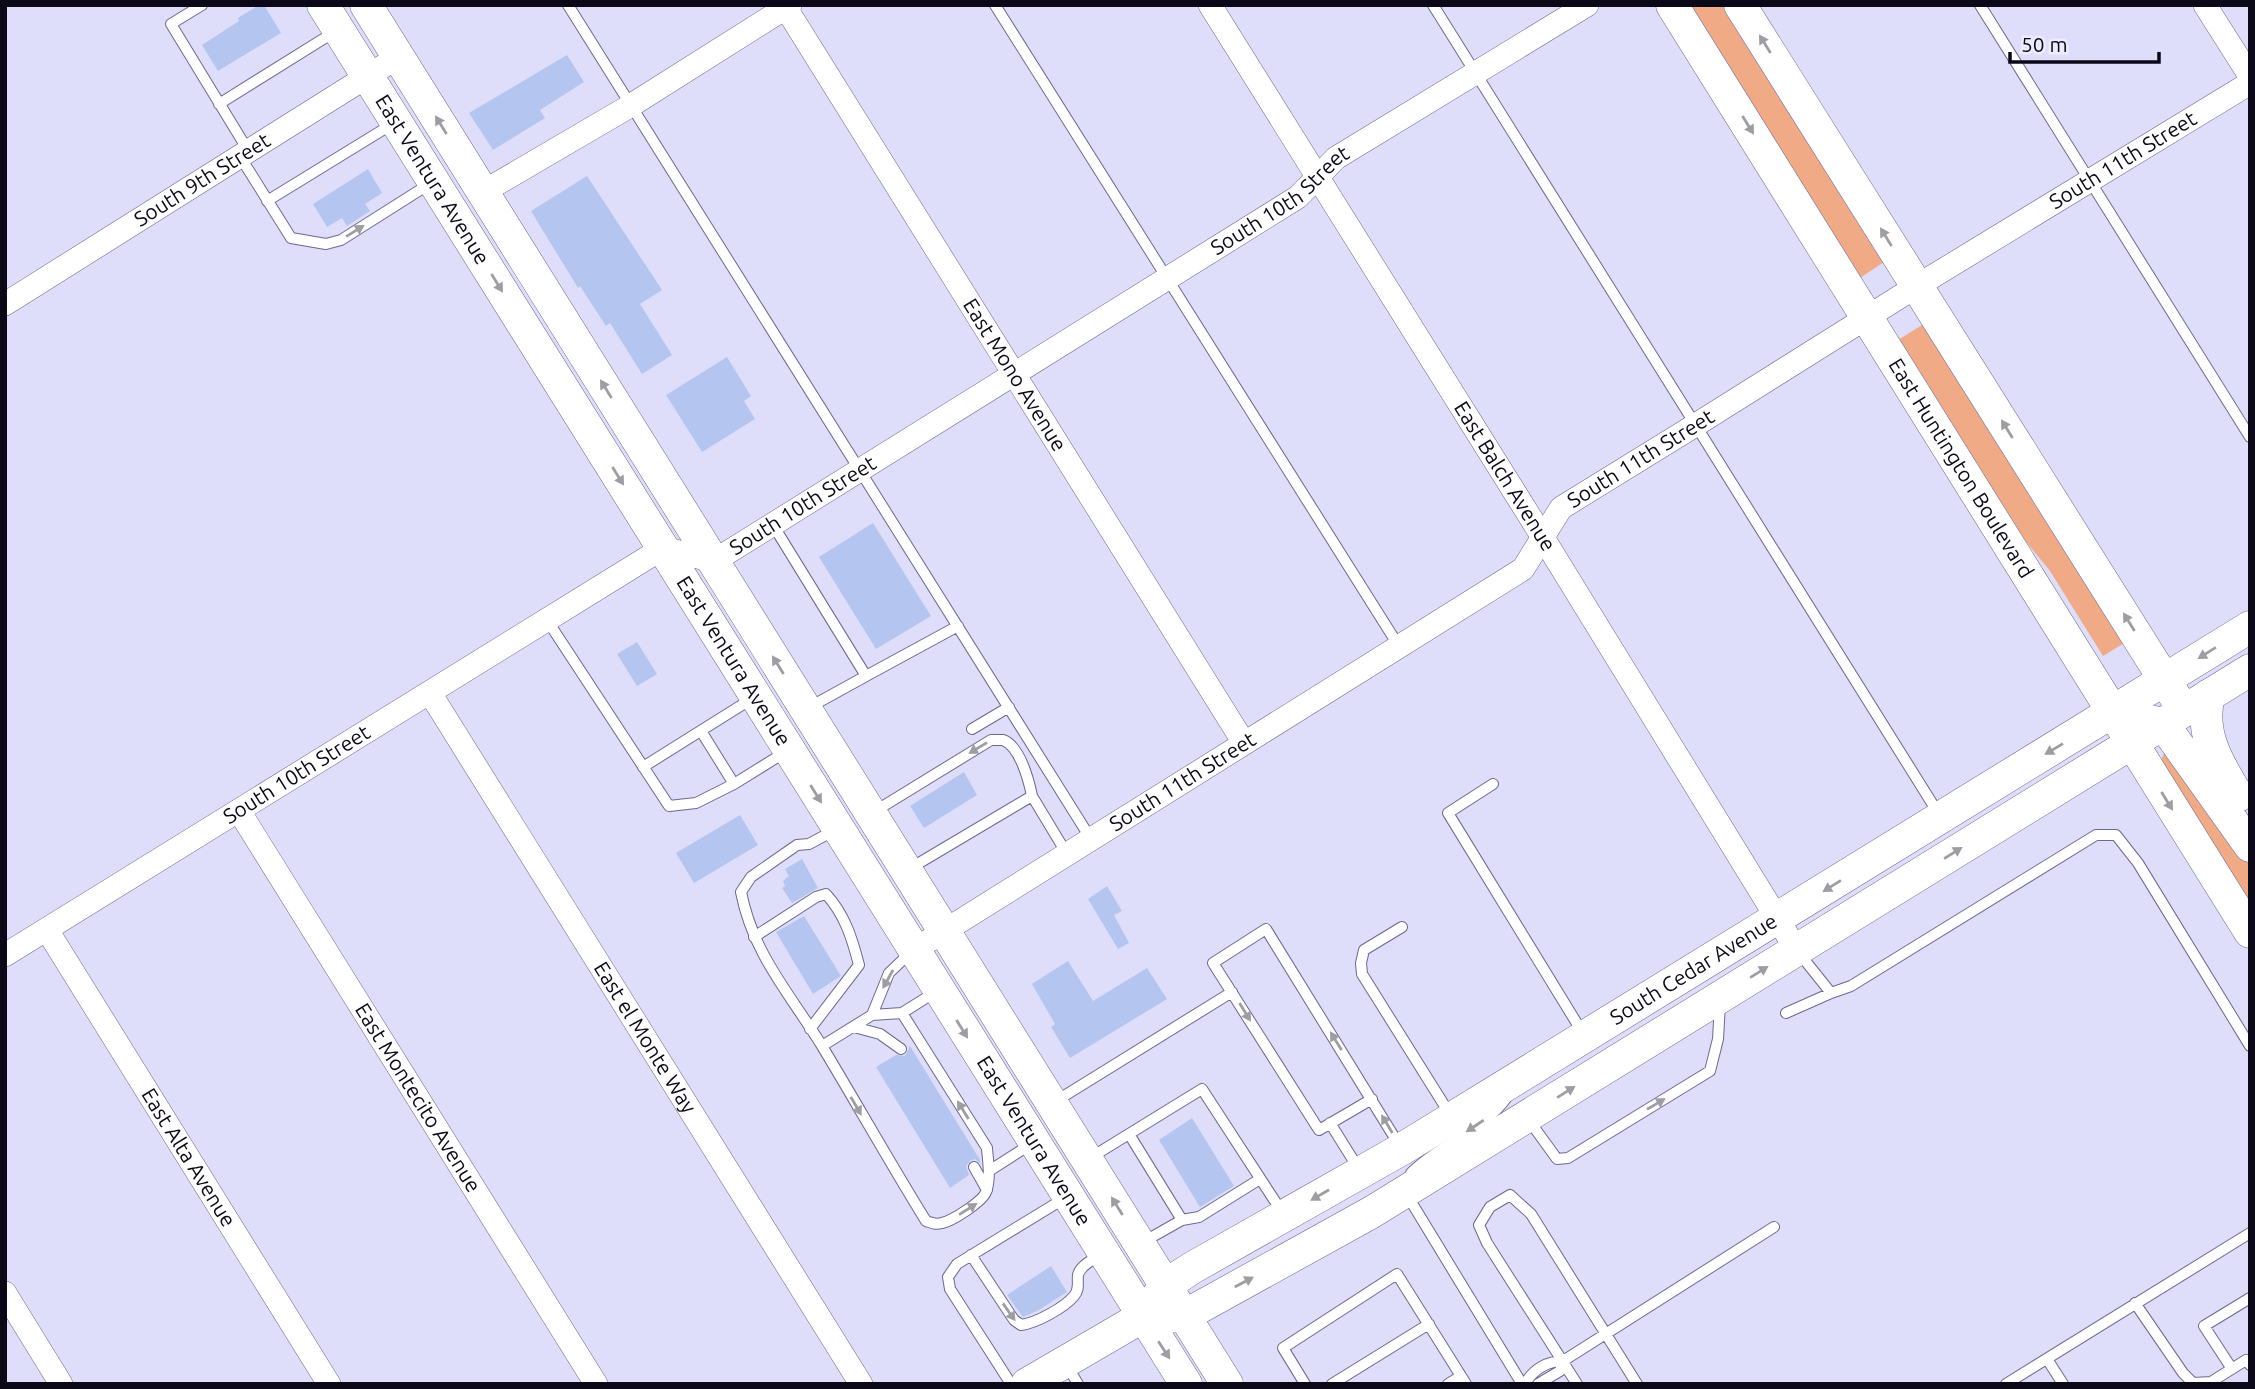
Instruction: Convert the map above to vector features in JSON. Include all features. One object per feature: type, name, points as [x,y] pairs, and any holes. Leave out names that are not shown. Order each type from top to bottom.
[{"type":"main road","name":"East Ventura Avenue","points":[[366,5],[1227,1384]]},
{"type":"main road","name":"East Huntington Boulevard","points":[[1672,5],[1974,490],[2121,707],[2131,744],[2250,933]]},
{"type":"main road","points":[[1740,5],[2186,710],[2250,846]]},
{"type":"main road","name":"East Ventura Avenue","points":[[331,17],[1186,1384]]},
{"type":"main road","name":"South Cedar Avenue","points":[[1027,1384],[1072,1373],[1142,1317],[1166,1285],[1452,1119],[2250,627]]},
{"type":"main road","name":"South Cedar Avenue","points":[[1142,1317],[1184,1316],[1405,1191],[2250,670]]},
{"type":"main road","points":[[2121,707],[2206,710],[2211,748],[2216,760],[2250,815]]},
{"type":"street","name":"East Balch Avenue","points":[[1210,5],[1797,950]]},
{"type":"street","name":"South 10th Street","points":[[5,955],[663,548],[714,561],[1298,197],[1336,158],[1587,5]]},
{"type":"street","points":[[2205,5],[2250,76]]},
{"type":"street","points":[[483,192],[630,106],[786,6]]},
{"type":"street","name":"East Mono Avenue","points":[[786,6],[1244,743]]},
{"type":"street","name":"South 9th Street","points":[[5,304],[398,57]]},
{"type":"street","name":"South 11th Street","points":[[914,950],[1523,569],[1561,508],[1917,285],[2250,83]]},
{"type":"street","name":"East el Monte Way","points":[[430,693],[861,1384]]},
{"type":"street","name":"East Montecito Avenue","points":[[239,810],[596,1384]]},
{"type":"street","name":"East Alta Avenue","points":[[47,930],[329,1384]]},
{"type":"street","points":[[5,1293],[61,1384]]},
{"type":"lane","points":[[202,5],[171,24],[219,104],[267,201],[291,238],[333,244],[433,181]]},
{"type":"lane","points":[[568,5],[1091,839]]},
{"type":"lane","points":[[995,5],[1400,648]]},
{"type":"lane","points":[[1433,5],[1941,818]]},
{"type":"lane","points":[[1980,5],[2250,438]]},
{"type":"lane","points":[[219,104],[331,17]]},
{"type":"lane","points":[[267,201],[396,122]]},
{"type":"lane","points":[[773,525],[866,676]]},
{"type":"lane","points":[[547,620],[669,806],[696,803],[734,784],[789,750]]},
{"type":"lane","points":[[806,710],[958,626]]},
{"type":"lane","points":[[643,767],[755,696]]},
{"type":"lane","points":[[972,729],[1009,707]]},
{"type":"lane","points":[[701,731],[734,784]]},
{"type":"lane","points":[[870,814],[991,740],[1002,740],[1013,747],[1028,776],[1032,796],[1067,854]]},
{"type":"lane","points":[[1493,785],[1448,813],[1585,1037]]},
{"type":"lane","points":[[906,871],[1032,796]]},
{"type":"lane","points":[[838,828],[809,844],[797,845],[751,877],[741,892],[746,917],[762,955],[822,1046],[926,1221],[934,1224],[946,1223],[982,1199],[987,1190],[987,1148],[902,1013]]},
{"type":"lane","points":[[1786,1013],[1851,986],[2096,835],[2116,835],[2138,863],[2250,1046]]},
{"type":"lane","points":[[754,937],[816,897],[825,894],[835,905],[850,932],[859,965],[810,1029]]},
{"type":"lane","points":[[1402,928],[1364,950],[1362,974],[1452,1119]]},
{"type":"lane","points":[[1372,1099],[1319,1130],[1213,962],[1266,929],[1372,1099],[1402,1149]]},
{"type":"lane","points":[[872,1015],[889,974],[914,950]]},
{"type":"lane","points":[[1797,950],[1831,993]]},
{"type":"lane","points":[[822,1046],[872,1015],[902,1013],[938,990]]},
{"type":"lane","points":[[1053,1103],[1232,992]]},
{"type":"lane","points":[[1526,1117],[1557,1159],[1568,1158],[1710,1071],[1718,1039],[1721,996]]},
{"type":"lane","points":[[853,1027],[880,1034],[901,1049]]},
{"type":"lane","points":[[1521,1077],[1497,1111],[1422,1162],[1409,1175],[1405,1191],[1524,1384],[1529,1376],[1551,1361],[1563,1361],[1774,1227]]},
{"type":"lane","points":[[1088,1159],[1202,1089],[1284,1216]]},
{"type":"lane","points":[[1330,1123],[1360,1172]]},
{"type":"lane","points":[[1129,1134],[1182,1220]]},
{"type":"lane","points":[[989,1171],[1033,1143]]},
{"type":"lane","points":[[974,1167],[987,1190]]},
{"type":"lane","points":[[1140,1243],[1182,1220],[1199,1217],[1260,1179]]},
{"type":"lane","points":[[1577,1384],[1487,1243],[1479,1225],[1490,1207],[1510,1195],[1531,1214],[1637,1384]]},
{"type":"lane","points":[[1011,1384],[950,1289],[948,1277],[957,1264],[1067,1197]]},
{"type":"lane","points":[[2006,1384],[2250,1233]]},
{"type":"lane","points":[[971,1255],[1014,1320],[1021,1325],[1044,1317],[1075,1296],[1082,1268],[1102,1253]]},
{"type":"lane","points":[[1305,1384],[1283,1348],[1397,1274],[1463,1380],[1448,1384]]},
{"type":"lane","points":[[2232,1369],[2204,1326],[2250,1298]]},
{"type":"lane","points":[[2136,1303],[2183,1373],[2193,1383],[2211,1382],[2249,1361]]},
{"type":"lane","points":[[1332,1384],[1429,1324]]},
{"type":"lane","points":[[2047,1359],[2063,1384]]},
{"type":"lane","points":[[1538,1384],[1560,1371],[1563,1361]]},
{"type":"shaded area","points":[[1683,5],[1729,5],[1884,262],[1860,278]]},
{"type":"shaded area","points":[[1922,325],[2126,642],[2103,656],[2050,571],[2000,510],[1898,340]]},
{"type":"shaded area","points":[[2166,749],[2250,863],[2250,906],[2162,765]]},
{"type":"building","points":[[259,5],[264,5],[281,33],[218,71],[202,45]]},
{"type":"building","points":[[567,55],[584,82],[540,110],[545,118],[493,150],[469,113]]},
{"type":"building","points":[[368,169],[382,193],[365,204],[370,211],[347,226],[342,218],[327,227],[313,204]]},
{"type":"building","points":[[587,176],[662,290],[640,304],[672,355],[642,374],[610,323],[606,326],[580,286],[578,288],[531,211]]},
{"type":"building","points":[[727,357],[751,396],[744,401],[755,419],[702,452],[666,395]]},
{"type":"building","points":[[873,523],[931,616],[876,649],[819,557]]},
{"type":"building","points":[[637,642],[657,674],[637,686],[617,654]]},
{"type":"building","points":[[964,772],[977,795],[924,828],[910,806]]},
{"type":"building","points":[[740,815],[758,845],[694,883],[676,853]]},
{"type":"building","points":[[802,859],[818,888],[792,903],[782,888],[785,886],[783,881],[789,876],[785,869]]},
{"type":"building","points":[[1107,886],[1122,911],[1114,915],[1129,943],[1118,949],[1088,899]]},
{"type":"building","points":[[804,916],[841,976],[813,994],[776,932]]},
{"type":"building","points":[[1068,961],[1093,1001],[1147,968],[1167,999],[1070,1058],[1051,1027],[1055,1024],[1032,984]]},
{"type":"building","points":[[910,1046],[980,1160],[980,1163],[975,1159],[970,1161],[966,1166],[969,1175],[950,1188],[876,1067],[896,1055],[905,1056]]},
{"type":"building","points":[[1192,1118],[1234,1186],[1200,1207],[1159,1140]]},
{"type":"building","points":[[1051,1266],[1067,1292],[1023,1317],[1007,1295]]}]
